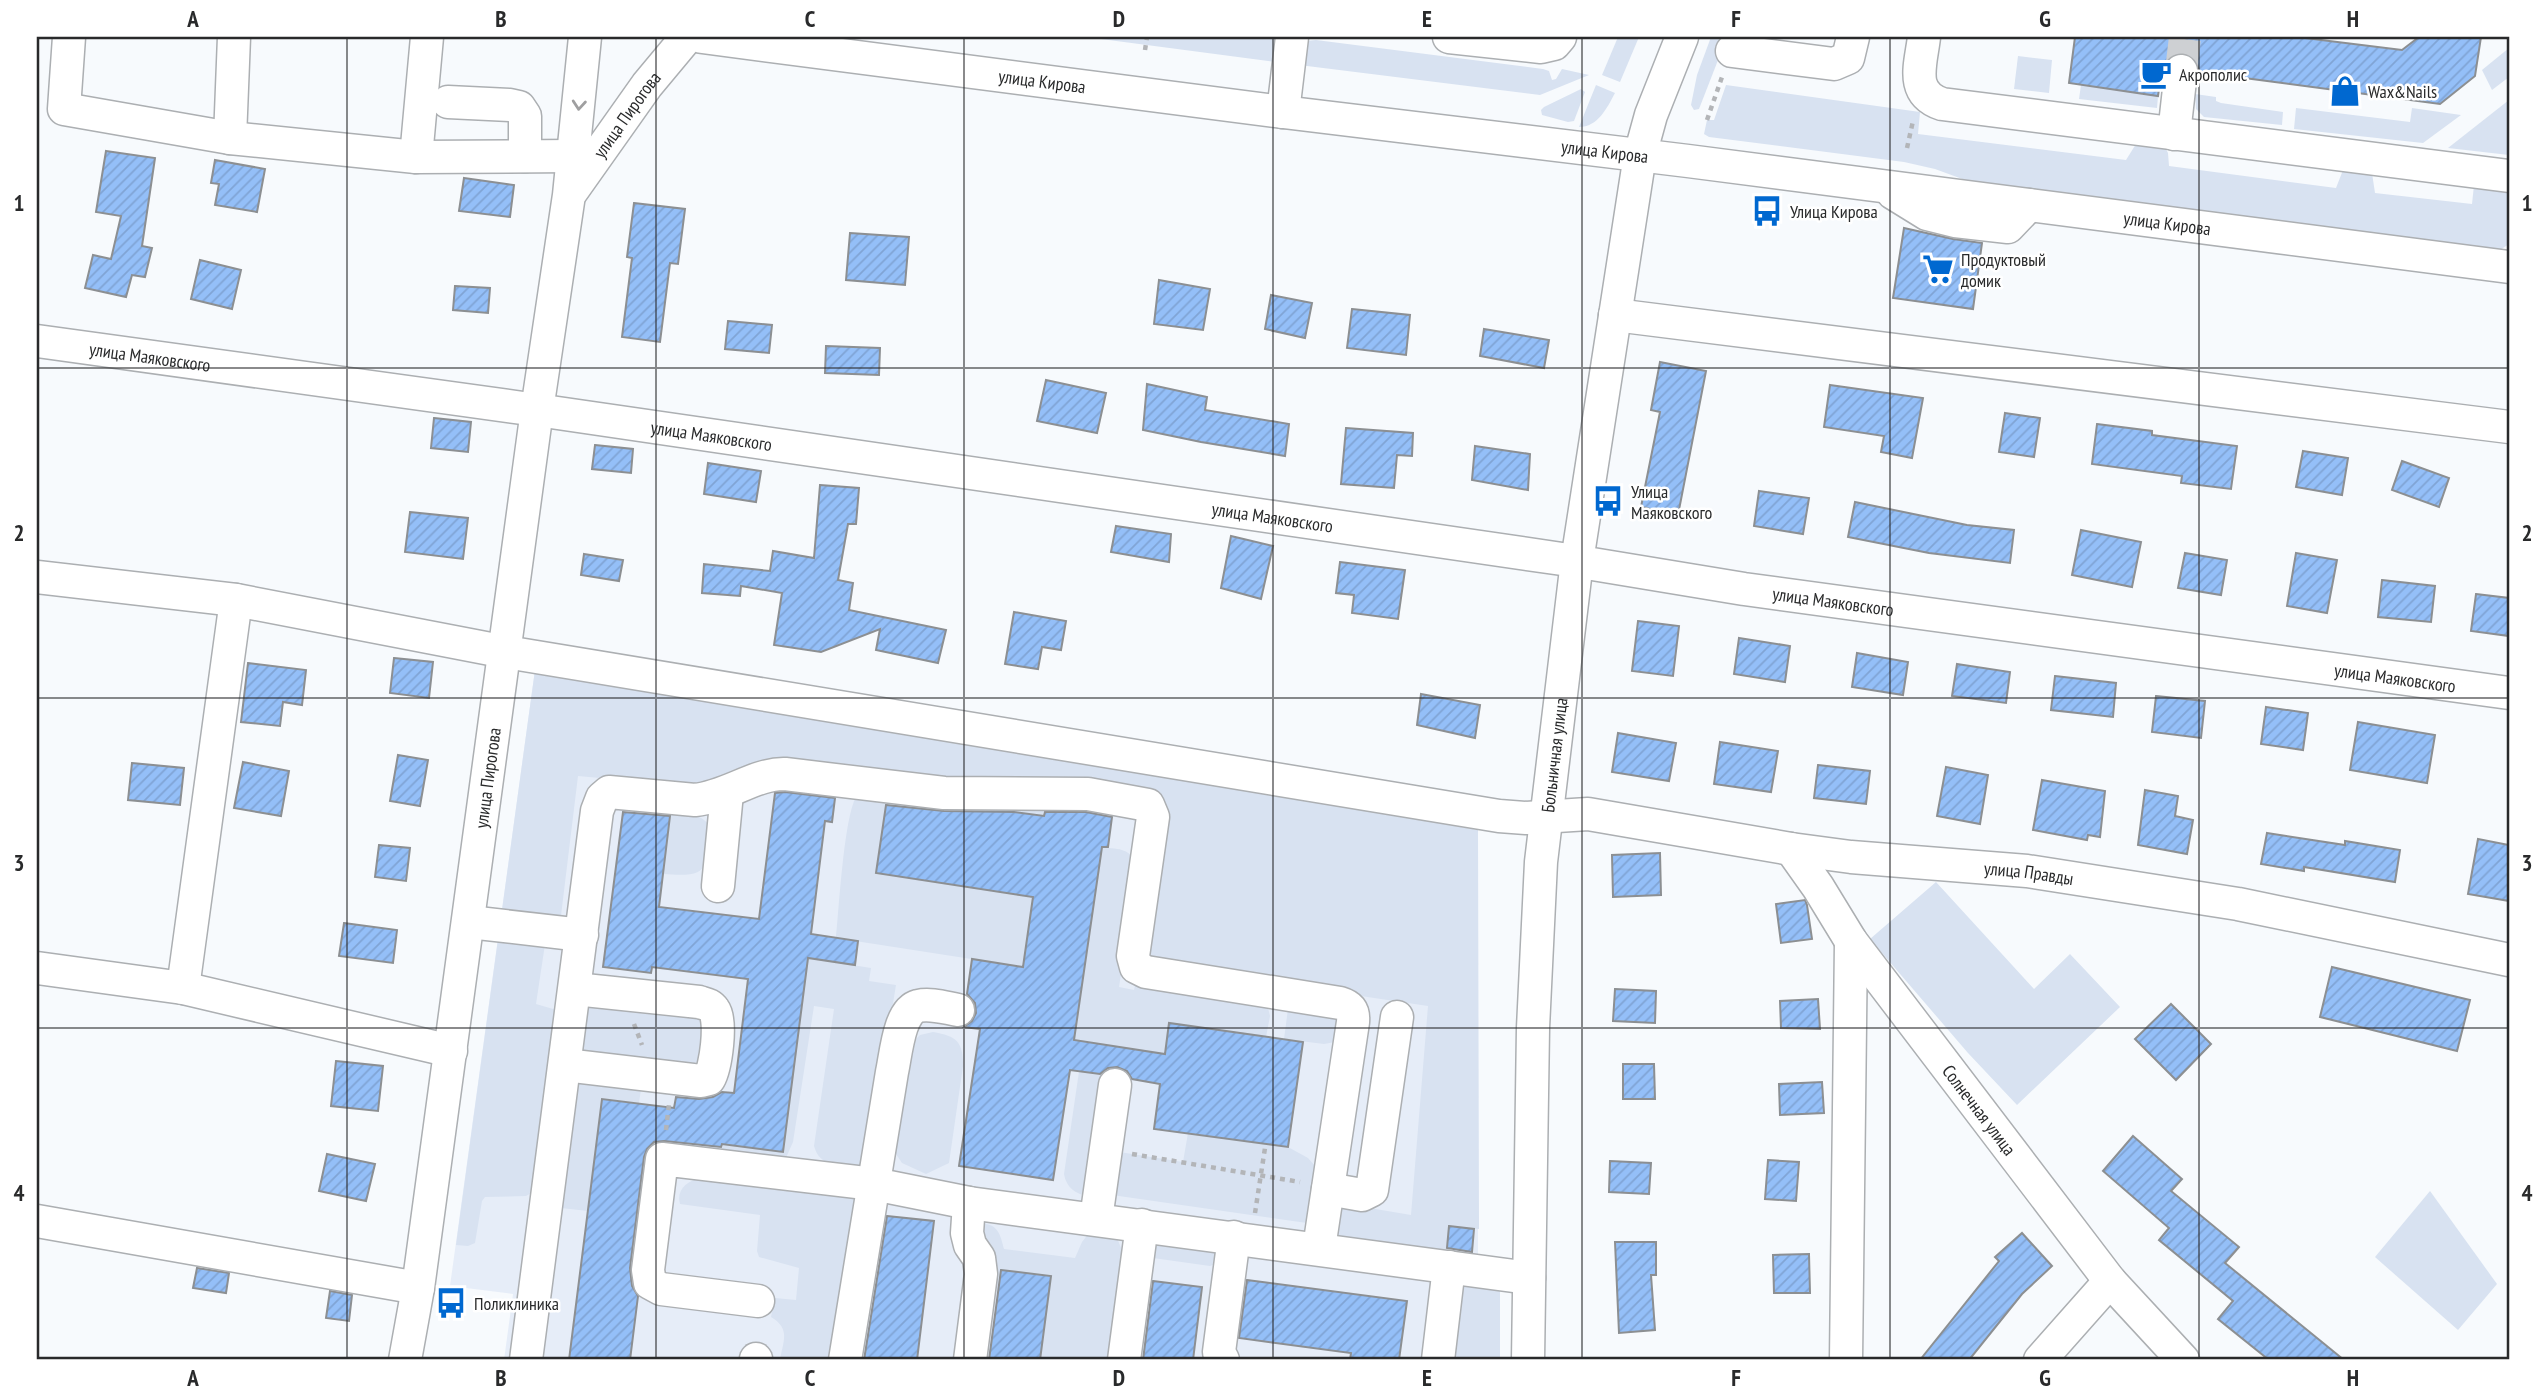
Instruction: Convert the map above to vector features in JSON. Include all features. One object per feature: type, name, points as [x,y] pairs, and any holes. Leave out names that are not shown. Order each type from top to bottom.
[{"type":"street","points":[[65,37],[64,109],[230,138],[416,157],[574,156]]},
{"type":"street","points":[[230,138],[233,37]]},
{"type":"street","points":[[416,157],[427,37]]},
{"type":"street","name":"улица Пирогова","points":[[405,1360],[418,1288],[537,410],[569,195],[584,37]]},
{"type":"street","name":"улица Пирогова","points":[[569,195],[647,85],[687,37]]},
{"type":"street","points":[[1283,112],[1292,37]]},
{"type":"street","points":[[1449,37],[1541,47],[1554,44],[1560,37]]},
{"type":"street","name":"Больничная улица","points":[[1528,1360],[1535,952],[1546,816],[1577,561],[1640,155],[1651,115],[1682,37]]},
{"type":"street","points":[[1731,51],[1834,64],[1848,58],[1853,37]]},
{"type":"street","points":[[1924,37],[1919,79],[1925,97],[1933,101],[2174,135],[2509,176]]},
{"type":"street","name":"улица Кирова","points":[[718,38],[2509,267]]},
{"type":"street","points":[[2174,135],[2181,71]]},
{"type":"street","points":[[448,103],[519,107],[523,111],[525,122],[525,156]]},
{"type":"street","points":[[1615,315],[2509,427]]},
{"type":"street","name":"улица Маяковского","points":[[37,341],[537,410],[1577,561],[1744,589],[2509,693]]},
{"type":"street","name":"улица Правды","points":[[37,577],[236,600],[506,652],[1499,816],[1576,813],[1595,815],[1791,849],[1852,857],[1992,866],[2163,891],[2251,906],[2509,960]]},
{"type":"street","points":[[183,988],[236,600]]},
{"type":"street","points":[[526,1360],[597,811],[604,794],[619,792],[695,800],[727,793],[771,775],[785,774],[944,793],[1088,794],[1148,805],[1153,817],[1133,956],[1136,967],[1146,972],[1344,1004],[1352,1010],[1353,1022],[1319,1248]]},
{"type":"street","points":[[718,886],[727,793]]},
{"type":"street","name":"Солнечная улица","points":[[1791,849],[1851,941],[2110,1281],[2183,1360]]},
{"type":"street","points":[[469,922],[582,935]]},
{"type":"street","points":[[1846,1360],[1851,941]]},
{"type":"street","points":[[37,968],[183,988],[451,1051]]},
{"type":"street","points":[[565,1065],[701,1081],[709,1079],[714,1068],[718,1023],[712,1006],[699,1002],[575,989]]},
{"type":"street","points":[[845,1360],[892,1072],[906,1016],[909,1010],[922,1005],[958,1010]]},
{"type":"street","points":[[1328,1188],[1362,1195],[1372,1190],[1397,1017]]},
{"type":"street","points":[[1096,1219],[1115,1085]]},
{"type":"street","points":[[758,1301],[662,1289],[650,1283],[648,1270],[662,1158],[874,1184],[969,1203],[1142,1225],[1244,1227],[1319,1248],[1529,1278]]},
{"type":"street","points":[[969,1203],[967,1233],[978,1258],[981,1274],[970,1360]]},
{"type":"street","points":[[37,1221],[418,1288]]},
{"type":"street","points":[[1124,1360],[1142,1225]]},
{"type":"street","points":[[1223,1360],[1219,1352],[1244,1227]]},
{"type":"street","points":[[1438,1360],[1449,1267]]},
{"type":"street","points":[[2040,1360],[2110,1281]]},
{"type":"path","points":[[1145,50],[1147,37]]},
{"type":"path","points":[[622,994],[664,1077],[662,1158]]},
{"type":"path","points":[[1244,1227],[1261,1175],[1265,1148]]},
{"type":"path","points":[[1106,1150],[1328,1188]]},
{"type":"shaded area","points":[[1086,37],[1264,37],[1276,40],[1276,62]]},
{"type":"shaded area","points":[[1618,37],[1639,37],[1620,82],[1602,75]]},
{"type":"shaded area","points":[[1711,37],[1727,37],[1699,109],[1694,110],[1691,105],[1697,75]]},
{"type":"shaded area","points":[[1316,40],[1543,69],[1549,71],[1552,80],[1556,79],[1562,69],[1589,75],[1540,95],[1299,65],[1306,41]]},
{"type":"shaded area","points":[[2509,48],[2509,77],[2492,90],[2482,70]]},
{"type":"shaded area","points":[[2018,56],[2052,60],[2049,93],[2014,89]]},
{"type":"shaded area","points":[[1596,85],[1615,93],[1597,120],[1579,127]]},
{"type":"shaded area","points":[[1726,85],[1920,112],[1918,134],[2126,160],[2136,144],[2165,147],[2169,166],[2336,188],[2343,170],[2372,173],[2375,193],[2472,204],[2474,185],[2509,189],[2509,244],[2500,250],[2488,249],[1965,180],[1904,162],[1709,137],[1704,134],[1707,120],[1714,120]]},
{"type":"shaded area","points":[[2081,85],[2158,96],[2157,108],[2079,99]]},
{"type":"shaded area","points":[[1581,89],[1585,92],[1574,121],[1542,115],[1541,110],[1544,107]]},
{"type":"shaded area","points":[[2195,94],[2216,97],[2216,101],[2221,103],[2283,112],[2282,125],[2204,117],[2196,109]]},
{"type":"shaded area","points":[[2509,100],[2509,155],[2448,148]]},
{"type":"shaded area","points":[[2296,108],[2410,122],[2412,108],[2461,115],[2423,143],[2294,129]]},
{"type":"shaded area","points":[[535,670],[1478,830],[1478,1360],[504,1360],[513,1294],[450,1286]]},
{"type":"shaded area","points":[[535,670],[1478,830],[1479,1229],[1449,1226],[1446,1252],[1329,1236],[1333,1212],[1346,1204],[1411,1215],[1428,1006],[1167,967],[1147,956],[1161,802],[1089,788],[710,788],[578,776],[559,932],[547,931],[536,1004],[560,1011],[533,1192],[526,1196],[485,1197],[475,1243],[468,1246],[456,1245]]},
{"type":"shaded area","points":[[857,795],[1045,809],[1023,967],[836,938],[845,841]]},
{"type":"shaded area","points":[[671,813],[696,816],[708,824],[706,860],[699,872],[663,874]]},
{"type":"shaded area","points":[[1102,847],[1128,853],[1137,867],[1119,987],[1134,990],[1136,981],[1267,1004],[1270,1016],[1266,1037],[1169,1024],[1165,1054],[1074,1040]]},
{"type":"shaded area","points":[[1936,882],[2034,989],[2070,954],[2120,1007],[2017,1105],[1968,1053],[1870,939]]},
{"type":"shaded area","points":[[808,958],[871,968],[869,981],[896,985],[868,1155],[859,1168],[826,1162],[814,1146],[834,1009],[814,1006],[793,1142],[785,1160],[720,1154],[722,1144],[783,1151]]},
{"type":"shaded area","points":[[587,1005],[667,1013],[696,1019],[704,1026],[704,1041],[699,1060],[690,1066],[581,1051]]},
{"type":"shaded area","points":[[1288,1009],[1335,1017],[1339,1021],[1335,1042],[1324,1044],[1284,1039]]},
{"type":"shaded area","points":[[933,1032],[953,1038],[957,1042],[962,1051],[963,1066],[949,1163],[926,1174],[902,1163],[894,1151],[911,1044],[920,1035]]},
{"type":"shaded area","points":[[1081,1058],[1103,1061],[1101,1074],[1110,1076],[1089,1196],[1072,1190],[1064,1174]]},
{"type":"shaded area","points":[[580,1078],[642,1082],[639,1103],[602,1099],[588,1211],[561,1208],[569,1095]]},
{"type":"shaded area","points":[[1188,1133],[1288,1147],[1308,1158],[1316,1167],[1307,1223],[1112,1195],[1113,1151],[1183,1162]]},
{"type":"shaded area","points":[[700,1178],[851,1195],[858,1203],[837,1360],[780,1360],[783,1331],[771,1317],[775,1298],[796,1300],[799,1268],[759,1257],[757,1251],[760,1215],[680,1204],[681,1190],[691,1181]]},
{"type":"shaded area","points":[[2430,1191],[2497,1284],[2458,1330],[2375,1257]]},
{"type":"shaded area","points":[[985,1224],[996,1229],[1004,1249],[1075,1258],[1089,1233],[1117,1238],[1121,1248],[1121,1262],[1109,1360],[1040,1360],[1051,1276],[1001,1270],[998,1290],[993,1284],[981,1226]]},
{"type":"shaded area","points":[[1151,1243],[1216,1252],[1215,1264],[1210,1266],[1153,1258]]},
{"type":"shaded area","points":[[1467,1284],[1500,1289],[1500,1360],[1453,1360],[1461,1289]]},
{"type":"building","points":[[2075,37],[2297,37],[2402,50],[2419,37],[2481,37],[2475,76],[2440,104],[2199,72],[2192,57],[2182,53],[2173,55],[2162,67],[2158,96],[2069,83]]},
{"type":"building","points":[[106,151],[155,158],[142,246],[152,248],[145,277],[132,275],[126,297],[85,288],[93,255],[111,259],[121,216],[96,212]]},
{"type":"building","points":[[215,160],[265,169],[257,212],[215,205],[219,184],[211,183]]},
{"type":"building","points":[[464,178],[514,185],[510,217],[459,211]]},
{"type":"building","points":[[634,203],[685,209],[678,264],[670,263],[660,342],[622,337],[632,258],[627,257]]},
{"type":"building","name":"Продуктовый домик","points":[[1904,228],[1982,243],[1973,309],[1893,298]]},
{"type":"building","points":[[850,233],[909,237],[905,285],[846,280]]},
{"type":"building","points":[[200,260],[241,270],[232,309],[191,299]]},
{"type":"building","points":[[1159,280],[1210,289],[1203,330],[1154,324]]},
{"type":"building","points":[[455,286],[490,288],[488,313],[453,310]]},
{"type":"building","points":[[1271,295],[1312,303],[1305,338],[1265,329]]},
{"type":"building","points":[[1352,309],[1410,315],[1406,355],[1347,348]]},
{"type":"building","points":[[728,321],[772,325],[769,353],[725,349]]},
{"type":"building","points":[[1484,329],[1549,340],[1544,368],[1480,356]]},
{"type":"building","points":[[826,346],[880,348],[879,375],[825,373]]},
{"type":"building","points":[[1660,362],[1706,371],[1678,515],[1641,507],[1660,412],[1651,410]]},
{"type":"building","points":[[1046,380],[1106,393],[1097,433],[1037,421]]},
{"type":"building","points":[[1147,384],[1207,397],[1205,410],[1289,424],[1285,456],[1143,430]]},
{"type":"building","points":[[1830,385],[1923,398],[1912,458],[1881,452],[1884,436],[1824,427]]},
{"type":"building","points":[[2005,413],[2040,418],[2034,457],[1999,452]]},
{"type":"building","points":[[434,418],[471,422],[468,452],[431,448]]},
{"type":"building","points":[[2097,424],[2152,431],[2152,435],[2237,446],[2231,489],[2181,483],[2182,476],[2092,464]]},
{"type":"building","points":[[1346,428],[1413,433],[1412,456],[1397,455],[1394,488],[1341,484]]},
{"type":"building","points":[[595,445],[633,449],[631,473],[592,469]]},
{"type":"building","points":[[1475,446],[1530,454],[1528,490],[1472,480]]},
{"type":"building","points":[[2303,451],[2348,458],[2342,495],[2296,487]]},
{"type":"building","points":[[2402,461],[2449,478],[2439,507],[2392,490]]},
{"type":"building","points":[[708,463],[761,471],[756,502],[704,494]]},
{"type":"building","points":[[820,485],[859,488],[856,524],[848,524],[838,580],[853,583],[849,610],[946,630],[938,663],[876,650],[880,629],[821,652],[774,645],[782,593],[741,586],[740,596],[702,593],[704,564],[770,571],[773,551],[814,558]]},
{"type":"building","points":[[1759,491],[1809,498],[1803,534],[1754,526]]},
{"type":"building","points":[[1855,502],[1967,525],[2014,530],[2010,563],[1929,553],[1848,537]]},
{"type":"building","points":[[410,512],[468,518],[463,559],[405,552]]},
{"type":"building","points":[[1116,526],[1171,534],[1169,562],[1111,552]]},
{"type":"building","points":[[2081,530],[2141,542],[2132,587],[2072,575]]},
{"type":"building","points":[[1231,536],[1273,546],[1261,599],[1221,588]]},
{"type":"building","points":[[2185,553],[2227,560],[2221,595],[2178,588]]},
{"type":"building","points":[[2296,553],[2337,560],[2327,613],[2287,606]]},
{"type":"building","points":[[584,554],[623,560],[619,581],[581,575]]},
{"type":"building","points":[[1340,562],[1405,570],[1398,619],[1352,613],[1354,595],[1336,593]]},
{"type":"building","points":[[2382,580],[2435,586],[2431,622],[2378,617]]},
{"type":"building","points":[[2476,594],[2509,598],[2509,636],[2471,631]]},
{"type":"building","points":[[1014,612],[1066,621],[1061,650],[1042,647],[1038,669],[1005,664]]},
{"type":"building","points":[[1638,621],[1679,626],[1673,676],[1632,671]]},
{"type":"building","points":[[1739,638],[1790,646],[1785,682],[1734,674]]},
{"type":"building","points":[[1857,653],[1908,662],[1903,695],[1852,687]]},
{"type":"building","points":[[394,658],[433,662],[429,698],[390,693]]},
{"type":"building","points":[[248,663],[306,670],[302,705],[283,702],[280,726],[241,722]]},
{"type":"building","points":[[1957,664],[2010,672],[2006,703],[1952,696]]},
{"type":"building","points":[[2055,676],[2116,683],[2113,717],[2051,710]]},
{"type":"building","points":[[1421,694],[1480,705],[1475,738],[1417,725]]},
{"type":"building","points":[[2156,696],[2205,701],[2201,738],[2152,732]]},
{"type":"building","points":[[2266,707],[2308,713],[2303,750],[2261,744]]},
{"type":"building","points":[[2358,722],[2435,735],[2427,783],[2350,770]]},
{"type":"building","points":[[1618,733],[1676,743],[1669,781],[1612,772]]},
{"type":"building","points":[[1720,742],[1778,751],[1771,792],[1714,784]]},
{"type":"building","points":[[398,755],[428,760],[420,806],[390,801]]},
{"type":"building","points":[[243,762],[289,771],[281,816],[234,808]]},
{"type":"building","points":[[132,763],[184,768],[180,805],[128,800]]},
{"type":"building","points":[[1818,765],[1870,771],[1866,804],[1814,798]]},
{"type":"building","points":[[1946,767],[1988,775],[1980,824],[1937,816]]},
{"type":"building","points":[[2042,780],[2105,791],[2100,837],[2088,835],[2087,840],[2033,830]]},
{"type":"building","points":[[2145,790],[2178,796],[2175,816],[2193,820],[2187,854],[2138,845]]},
{"type":"building","points":[[775,793],[835,798],[832,822],[825,821],[811,934],[858,941],[855,965],[808,958],[783,1152],[722,1144],[721,1147],[664,1141],[654,1142],[647,1149],[630,1268],[632,1286],[638,1296],[630,1360],[569,1360],[602,1099],[674,1108],[676,1097],[699,1099],[713,1097],[722,1092],[734,1093],[748,979],[652,967],[651,973],[603,967],[623,812],[670,816],[659,907],[759,919]]},
{"type":"building","points":[[886,805],[1044,816],[1045,812],[1086,812],[1112,817],[1108,847],[1102,847],[1074,1040],[1165,1054],[1169,1023],[1303,1042],[1288,1147],[1154,1129],[1160,1084],[1132,1079],[1127,1071],[1117,1067],[1108,1068],[1100,1074],[1070,1070],[1053,1180],[959,1166],[980,1029],[964,1027],[972,1021],[976,1013],[975,1003],[967,994],[972,959],[1023,967],[1033,897],[876,873]]},
{"type":"building","points":[[2267,833],[2400,850],[2395,882],[2304,867],[2304,871],[2261,864]]},
{"type":"building","points":[[2478,839],[2509,845],[2509,901],[2468,894]]},
{"type":"building","points":[[379,845],[410,848],[406,881],[375,877]]},
{"type":"building","points":[[1660,853],[1661,895],[1613,897],[1612,855]]},
{"type":"building","points":[[1805,900],[1812,939],[1781,943],[1776,904]]},
{"type":"building","points":[[344,923],[397,930],[393,963],[339,956]]},
{"type":"building","points":[[2332,967],[2470,1000],[2457,1051],[2320,1017]]},
{"type":"building","points":[[1615,989],[1656,991],[1655,1023],[1613,1021]]},
{"type":"building","points":[[1818,999],[1820,1029],[1781,1028],[1780,1001]]},
{"type":"building","points":[[2171,1004],[2211,1044],[2176,1080],[2135,1039]]},
{"type":"building","points":[[336,1061],[383,1066],[378,1111],[331,1106]]},
{"type":"building","points":[[1623,1064],[1654,1064],[1655,1099],[1623,1099]]},
{"type":"building","points":[[1822,1082],[1824,1113],[1780,1115],[1779,1084]]},
{"type":"building","points":[[2133,1136],[2182,1179],[2171,1191],[2239,1247],[2225,1263],[2344,1360],[2269,1360],[2218,1319],[2233,1301],[2159,1240],[2169,1228],[2103,1171]]},
{"type":"building","points":[[327,1154],[375,1164],[366,1201],[319,1191]]},
{"type":"building","points":[[1768,1160],[1799,1162],[1796,1201],[1765,1199]]},
{"type":"building","points":[[1610,1161],[1651,1163],[1649,1194],[1609,1192]]},
{"type":"building","points":[[887,1216],[934,1221],[917,1360],[864,1360]]},
{"type":"building","points":[[1449,1226],[1474,1229],[1472,1252],[1447,1248]]},
{"type":"building","points":[[2022,1233],[2052,1266],[2022,1294],[1969,1360],[1920,1360],[1999,1261],[1995,1257]]},
{"type":"building","points":[[1615,1242],[1656,1242],[1656,1275],[1651,1275],[1655,1330],[1619,1333]]},
{"type":"building","points":[[1809,1254],[1810,1293],[1774,1293],[1773,1255]]},
{"type":"building","points":[[197,1268],[229,1273],[226,1293],[193,1288]]},
{"type":"building","points":[[1001,1270],[1051,1276],[1040,1360],[989,1360]]},
{"type":"building","points":[[1247,1280],[1407,1301],[1399,1360],[1350,1360],[1351,1353],[1239,1338]]},
{"type":"building","points":[[1153,1281],[1202,1287],[1193,1360],[1143,1360]]},
{"type":"building","points":[[330,1291],[352,1295],[349,1321],[326,1318]]},
{"type":"tunnel","points":[[2181,71],[2185,37]]},
{"type":"place","name":"Акрополис","points":[[2156,74]]},
{"type":"place","name":"Wax&Nails","points":[[2345,91]]},
{"type":"place","name":"Улица Кирова","points":[[1767,211]]},
{"type":"place","name":"Продуктовый домик","points":[[1938,269]]},
{"type":"place","name":"Улица Маяковского","points":[[1608,501]]},
{"type":"place","name":"Поликлиника","points":[[451,1303]]}]
